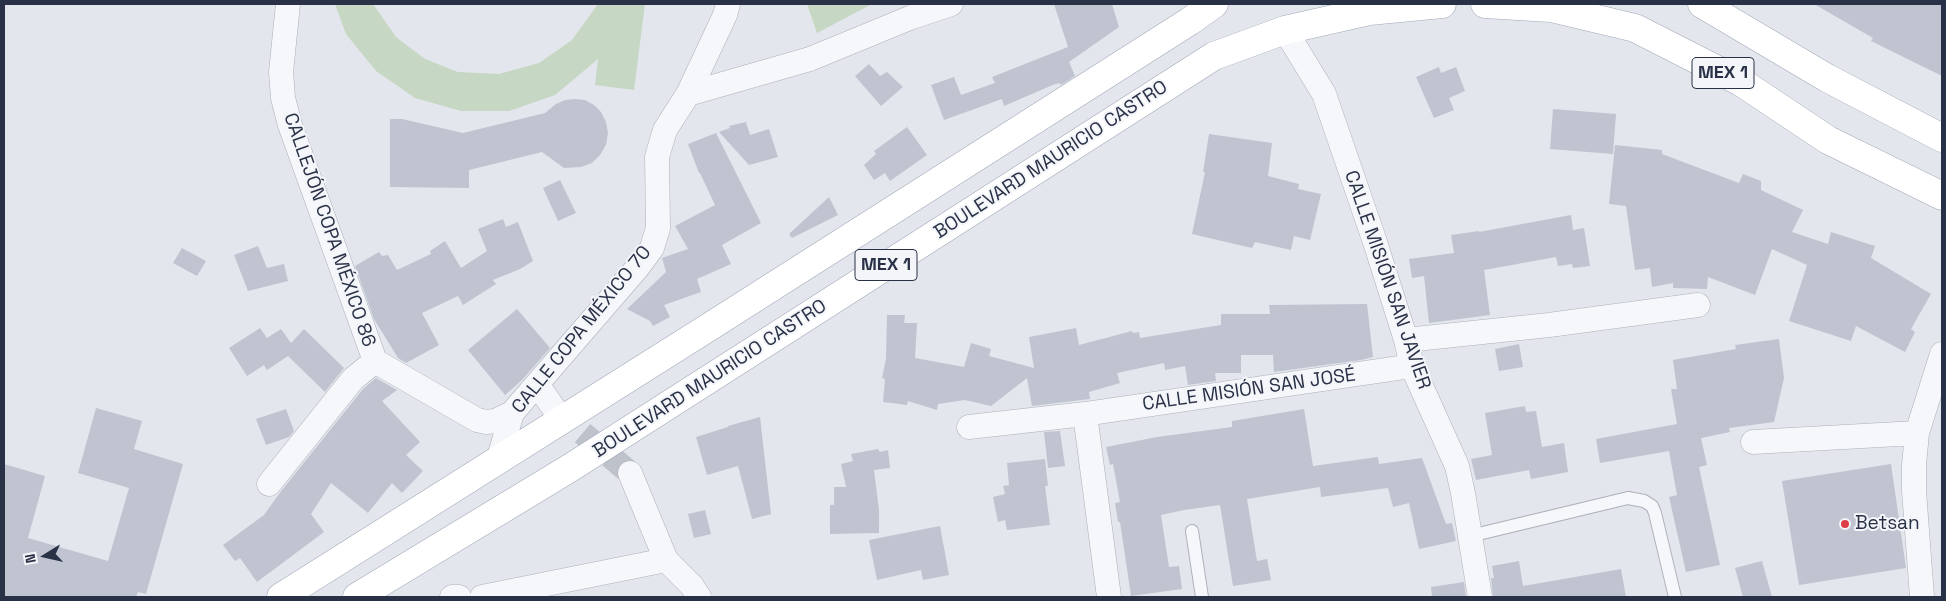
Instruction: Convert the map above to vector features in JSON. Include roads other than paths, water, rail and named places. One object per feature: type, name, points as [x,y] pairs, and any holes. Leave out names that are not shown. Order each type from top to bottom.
[{"type":"main road","name":"MEX 1","points":[[281,597],[498,461],[1214,4]]},
{"type":"main road","name":"BOULEVARD MAURICIO CASTRO","points":[[358,597],[570,468],[1214,56],[1285,30],[1369,11],[1442,4]]},
{"type":"main road","name":"MEX 1","points":[[1490,4],[1551,8],[1635,28],[1741,82],[1828,140],[1942,196]]},
{"type":"main road","name":"MEX 1","points":[[1704,4],[1827,78],[1942,138]]},
{"type":"street","name":"CALLEJÓN COPA MÉXICO 86","points":[[288,4],[282,72],[290,125],[375,361],[477,420],[495,421],[512,413]]},
{"type":"street","name":"CALLE COPA MÉXICO 70","points":[[498,461],[512,413],[638,267],[652,248],[658,228],[657,157],[666,130],[688,94],[728,4]]},
{"type":"street","points":[[688,94],[810,59],[912,17],[951,4]]},
{"type":"street","name":"CALLE MISIÓN SAN JAVIER","points":[[1285,30],[1324,94],[1406,340],[1412,366],[1457,466],[1480,597]]},
{"type":"street","points":[[1406,340],[1549,325],[1698,305]]},
{"type":"street","points":[[1922,597],[1914,491],[1917,433],[1942,354]]},
{"type":"street","points":[[269,484],[349,383],[375,361]]},
{"type":"street","name":"CALLE MISIÓN SAN JOSÉ","points":[[969,427],[1085,414],[1412,366]]},
{"type":"street","points":[[537,384],[556,410]]},
{"type":"street","points":[[1085,414],[1109,597]]},
{"type":"street","points":[[1752,442],[1917,433]]},
{"type":"street","points":[[630,473],[666,560],[692,586],[699,597]]},
{"type":"street","points":[[482,597],[666,560]]},
{"type":"street","points":[[452,597],[460,597]]},
{"type":"lane","points":[[1470,536],[1628,498],[1644,501],[1652,506],[1656,513],[1676,597]]},
{"type":"lane","points":[[1192,531],[1202,597]]},
{"type":"tunnel","points":[[555,410],[630,473]]},
{"type":"place","name":"Betsan","points":[[1845,524]]}]
